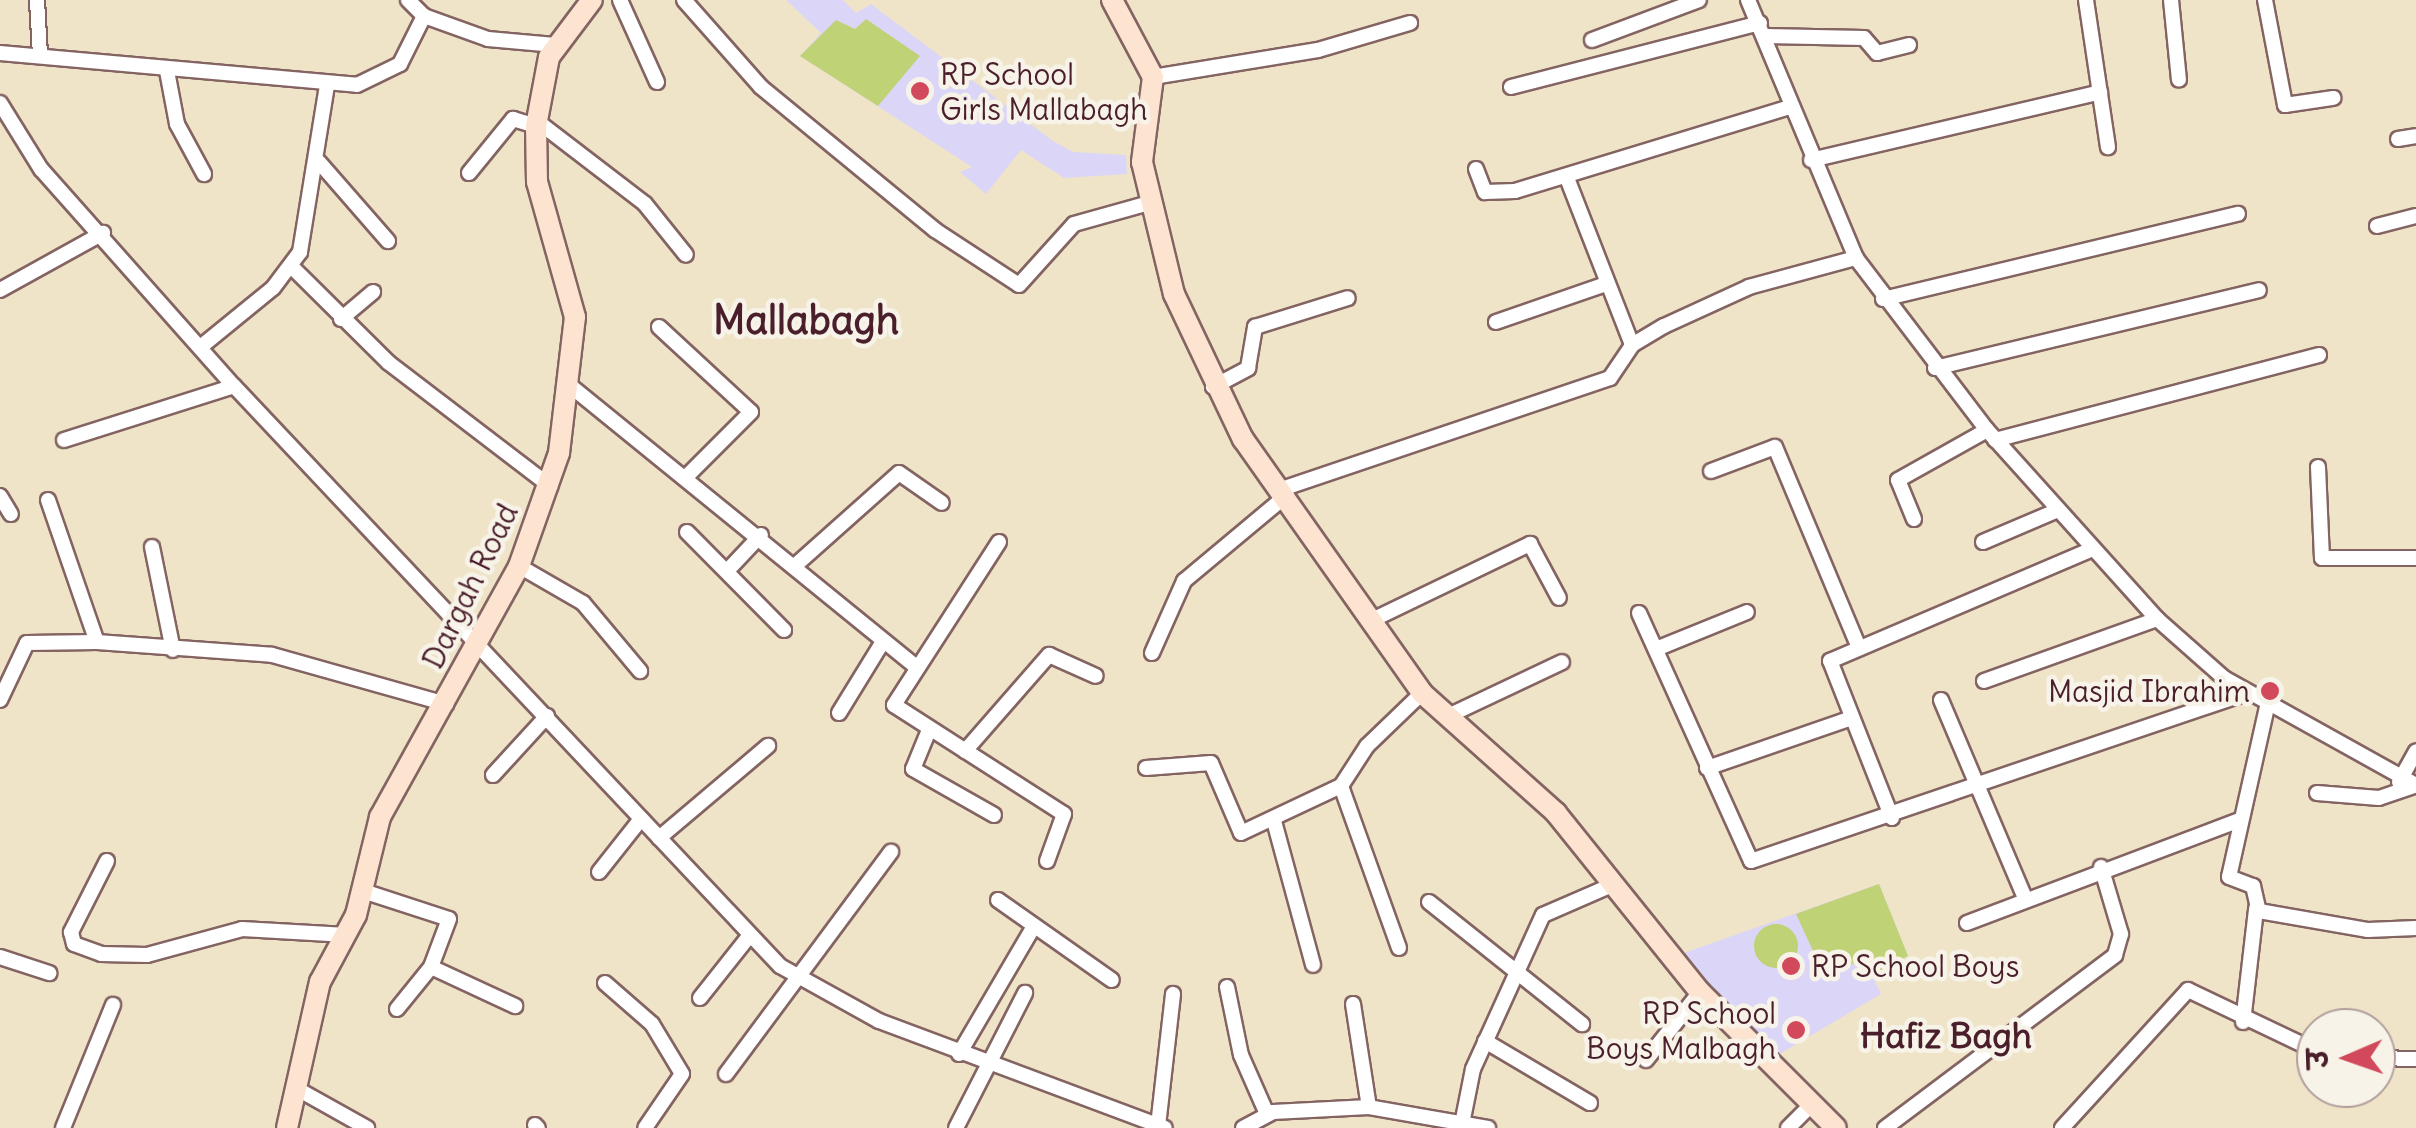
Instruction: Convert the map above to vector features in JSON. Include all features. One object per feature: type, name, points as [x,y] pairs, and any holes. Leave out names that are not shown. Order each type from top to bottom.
[{"type":"street","points":[[37,0],[40,56]]},
{"type":"street","points":[[620,0],[657,82]]},
{"type":"street","points":[[684,0],[761,87],[946,238],[1020,285],[1074,224],[1149,203]]},
{"type":"street","points":[[1112,0],[1153,77],[1143,133],[1149,203],[1213,387],[1422,693],[1556,813],[1700,992],[1836,1128]]},
{"type":"street","points":[[1592,40],[1699,0]]},
{"type":"street","points":[[1748,0],[1763,29],[1789,106],[1856,258],[1935,368],[1991,435],[2157,619],[2244,694],[2400,782],[2416,785],[2379,798],[2318,792]]},
{"type":"street","points":[[2086,0],[2108,147]]},
{"type":"street","points":[[2170,0],[2179,80]]},
{"type":"street","points":[[2264,0],[2282,101],[2333,98]]},
{"type":"street","name":"Dargah Road","points":[[288,1128],[301,1091],[316,994],[347,935],[364,891],[380,817],[519,566],[550,486],[573,388],[575,317],[538,182],[536,124],[555,45],[589,1]]},
{"type":"street","points":[[0,52],[326,86],[385,78],[418,7],[488,40],[555,45]]},
{"type":"street","points":[[1153,77],[1318,50],[1410,23]]},
{"type":"street","points":[[1511,87],[1763,29],[1860,37],[1878,53],[1909,44]]},
{"type":"street","points":[[167,71],[177,124],[204,174]]},
{"type":"street","points":[[203,345],[292,267],[319,162],[326,86]]},
{"type":"street","points":[[1812,160],[2100,92]]},
{"type":"street","points":[[0,103],[41,169],[203,345],[234,386],[478,639],[750,935],[798,978],[959,1054],[1162,1127],[1173,994]]},
{"type":"street","points":[[1476,169],[1493,195],[1567,178],[1789,106]]},
{"type":"street","points":[[469,174],[513,120],[536,124],[645,204],[686,254]]},
{"type":"street","points":[[2398,139],[2416,136]]},
{"type":"street","points":[[319,162],[388,241]]},
{"type":"street","points":[[1567,178],[1632,345]]},
{"type":"street","points":[[1883,299],[2238,214]]},
{"type":"street","points":[[2378,226],[2416,216]]},
{"type":"street","points":[[0,290],[103,234]]},
{"type":"street","points":[[1152,653],[1184,581],[1284,492],[1610,378],[1632,345],[1748,287],[1856,258]]},
{"type":"street","points":[[292,267],[342,319],[550,486]]},
{"type":"street","points":[[1496,322],[1606,284]]},
{"type":"street","points":[[1935,368],[2259,290]]},
{"type":"street","points":[[342,319],[373,292]]},
{"type":"street","points":[[1213,387],[1248,368],[1255,327],[1348,298]]},
{"type":"street","points":[[659,328],[750,412],[689,474]]},
{"type":"street","points":[[1914,519],[1900,478],[1991,435],[2319,355]]},
{"type":"street","points":[[64,440],[234,386]]},
{"type":"street","points":[[573,388],[689,474],[798,563],[882,643],[913,664]]},
{"type":"street","points":[[1711,472],[1775,447],[1859,648]]},
{"type":"street","points":[[2318,466],[2322,558],[2416,558]]},
{"type":"street","points":[[798,563],[899,473],[942,503]]},
{"type":"street","points":[[0,496],[10,514]]},
{"type":"street","points":[[48,500],[97,642]]},
{"type":"street","points":[[1983,542],[2058,510]]},
{"type":"street","points":[[687,532],[784,630]]},
{"type":"street","points":[[728,570],[760,535]]},
{"type":"street","points":[[999,542],[913,664],[894,705],[1064,814],[1047,860]]},
{"type":"street","points":[[1370,621],[1530,544],[1560,598]]},
{"type":"street","points":[[152,548],[172,650]]},
{"type":"street","points":[[1892,818],[1830,666],[1859,648],[2093,549]]},
{"type":"street","points":[[519,566],[583,603],[640,671]]},
{"type":"street","points":[[1656,649],[1747,612]]},
{"type":"street","points":[[1639,613],[1751,862],[1977,790],[2244,694]]},
{"type":"street","points":[[1984,681],[2157,619]]},
{"type":"street","points":[[0,700],[27,643],[97,642],[272,655],[446,704]]},
{"type":"street","points":[[839,713],[882,643]]},
{"type":"street","points":[[965,751],[1049,655],[1096,676]]},
{"type":"street","points":[[1448,716],[1562,662]]},
{"type":"street","points":[[1146,768],[1208,761],[1233,831],[1274,821],[1341,786],[1367,746],[1422,693]]},
{"type":"street","points":[[1941,700],[2025,898]]},
{"type":"street","points":[[2243,1022],[2256,908],[2253,886],[2228,877],[2237,821],[2267,707]]},
{"type":"street","points":[[493,775],[547,716]]},
{"type":"street","points":[[1707,768],[1851,718]]},
{"type":"street","points":[[929,730],[914,769],[994,815]]},
{"type":"street","points":[[659,838],[768,746]]},
{"type":"street","points":[[2400,782],[2416,751]]},
{"type":"street","points":[[1341,786],[1399,948]]},
{"type":"street","points":[[600,872],[642,819]]},
{"type":"street","points":[[1274,821],[1313,965]]},
{"type":"street","points":[[1967,922],[2100,867],[2237,821]]},
{"type":"street","points":[[726,1074],[891,852]]},
{"type":"street","points":[[107,861],[72,932],[84,949],[147,955],[262,928],[347,935]]},
{"type":"street","points":[[1885,1128],[2115,954],[2122,934],[2100,867]]},
{"type":"street","points":[[1464,1118],[1485,1041],[1543,915],[1612,885]]},
{"type":"street","points":[[364,891],[444,914],[448,932],[431,967],[397,1009]]},
{"type":"street","points":[[998,900],[1112,980]]},
{"type":"street","points":[[1429,902],[1582,1024]]},
{"type":"street","points":[[2256,908],[2368,930],[2416,928]]},
{"type":"street","points":[[959,1054],[1033,928]]},
{"type":"street","points":[[700,998],[750,935]]},
{"type":"street","points":[[0,957],[49,974]]},
{"type":"street","points":[[431,967],[515,1006]]},
{"type":"street","points":[[605,983],[652,1024],[682,1074],[645,1128]]},
{"type":"street","points":[[1227,987],[1240,1055],[1267,1114]]},
{"type":"street","points":[[2062,1128],[2181,993],[2194,991],[2243,1022],[2296,1043]]},
{"type":"street","points":[[1646,1060],[1700,992]]},
{"type":"street","points":[[956,1128],[1024,993]]},
{"type":"street","points":[[1353,1004],[1369,1107]]},
{"type":"street","points":[[63,1128],[114,1005]]},
{"type":"street","points":[[1485,1041],[1590,1104]]},
{"type":"street","points":[[301,1091],[366,1128]]},
{"type":"street","points":[[1788,1128],[1812,1104]]},
{"type":"street","points":[[1243,1128],[1267,1114],[1369,1107],[1464,1118],[1488,1128]]},
{"type":"shaded area","name":"RP School Girls Mallabagh","points":[[786,0],[843,0],[856,13],[871,4],[1053,141],[1073,152],[1126,155],[1127,174],[1064,178],[1021,150],[986,194],[960,172],[972,167],[800,56],[821,33]]},
{"type":"shaded area","name":"RP School Boys","points":[[1879,884],[1908,956],[1872,975],[1881,994],[1773,1058],[1684,953]]},
{"type":"green space","points":[[866,19],[920,56],[878,106],[800,56],[836,20],[855,29]]},
{"type":"green space","points":[[1879,884],[1908,956],[1871,975],[1860,960],[1826,979],[1796,914]]},
{"type":"green space","points":[[1776,924],[1792,930],[1798,946],[1792,962],[1776,968],[1760,962],[1754,946],[1760,930]]},
{"type":"place","name":"RP School Girls Mallabagh","points":[[920,91]]},
{"type":"place","name":"Masjid Ibrahim","points":[[2270,691]]},
{"type":"place","name":"RP School Boys","points":[[1791,966]]},
{"type":"place","name":"RP School Boys Malbagh","points":[[1796,1030]]},
{"type":"district","name":"Mallabagh","points":[[806,320]]},
{"type":"district","name":"Hafiz Bagh","points":[[1946,1035]]}]
